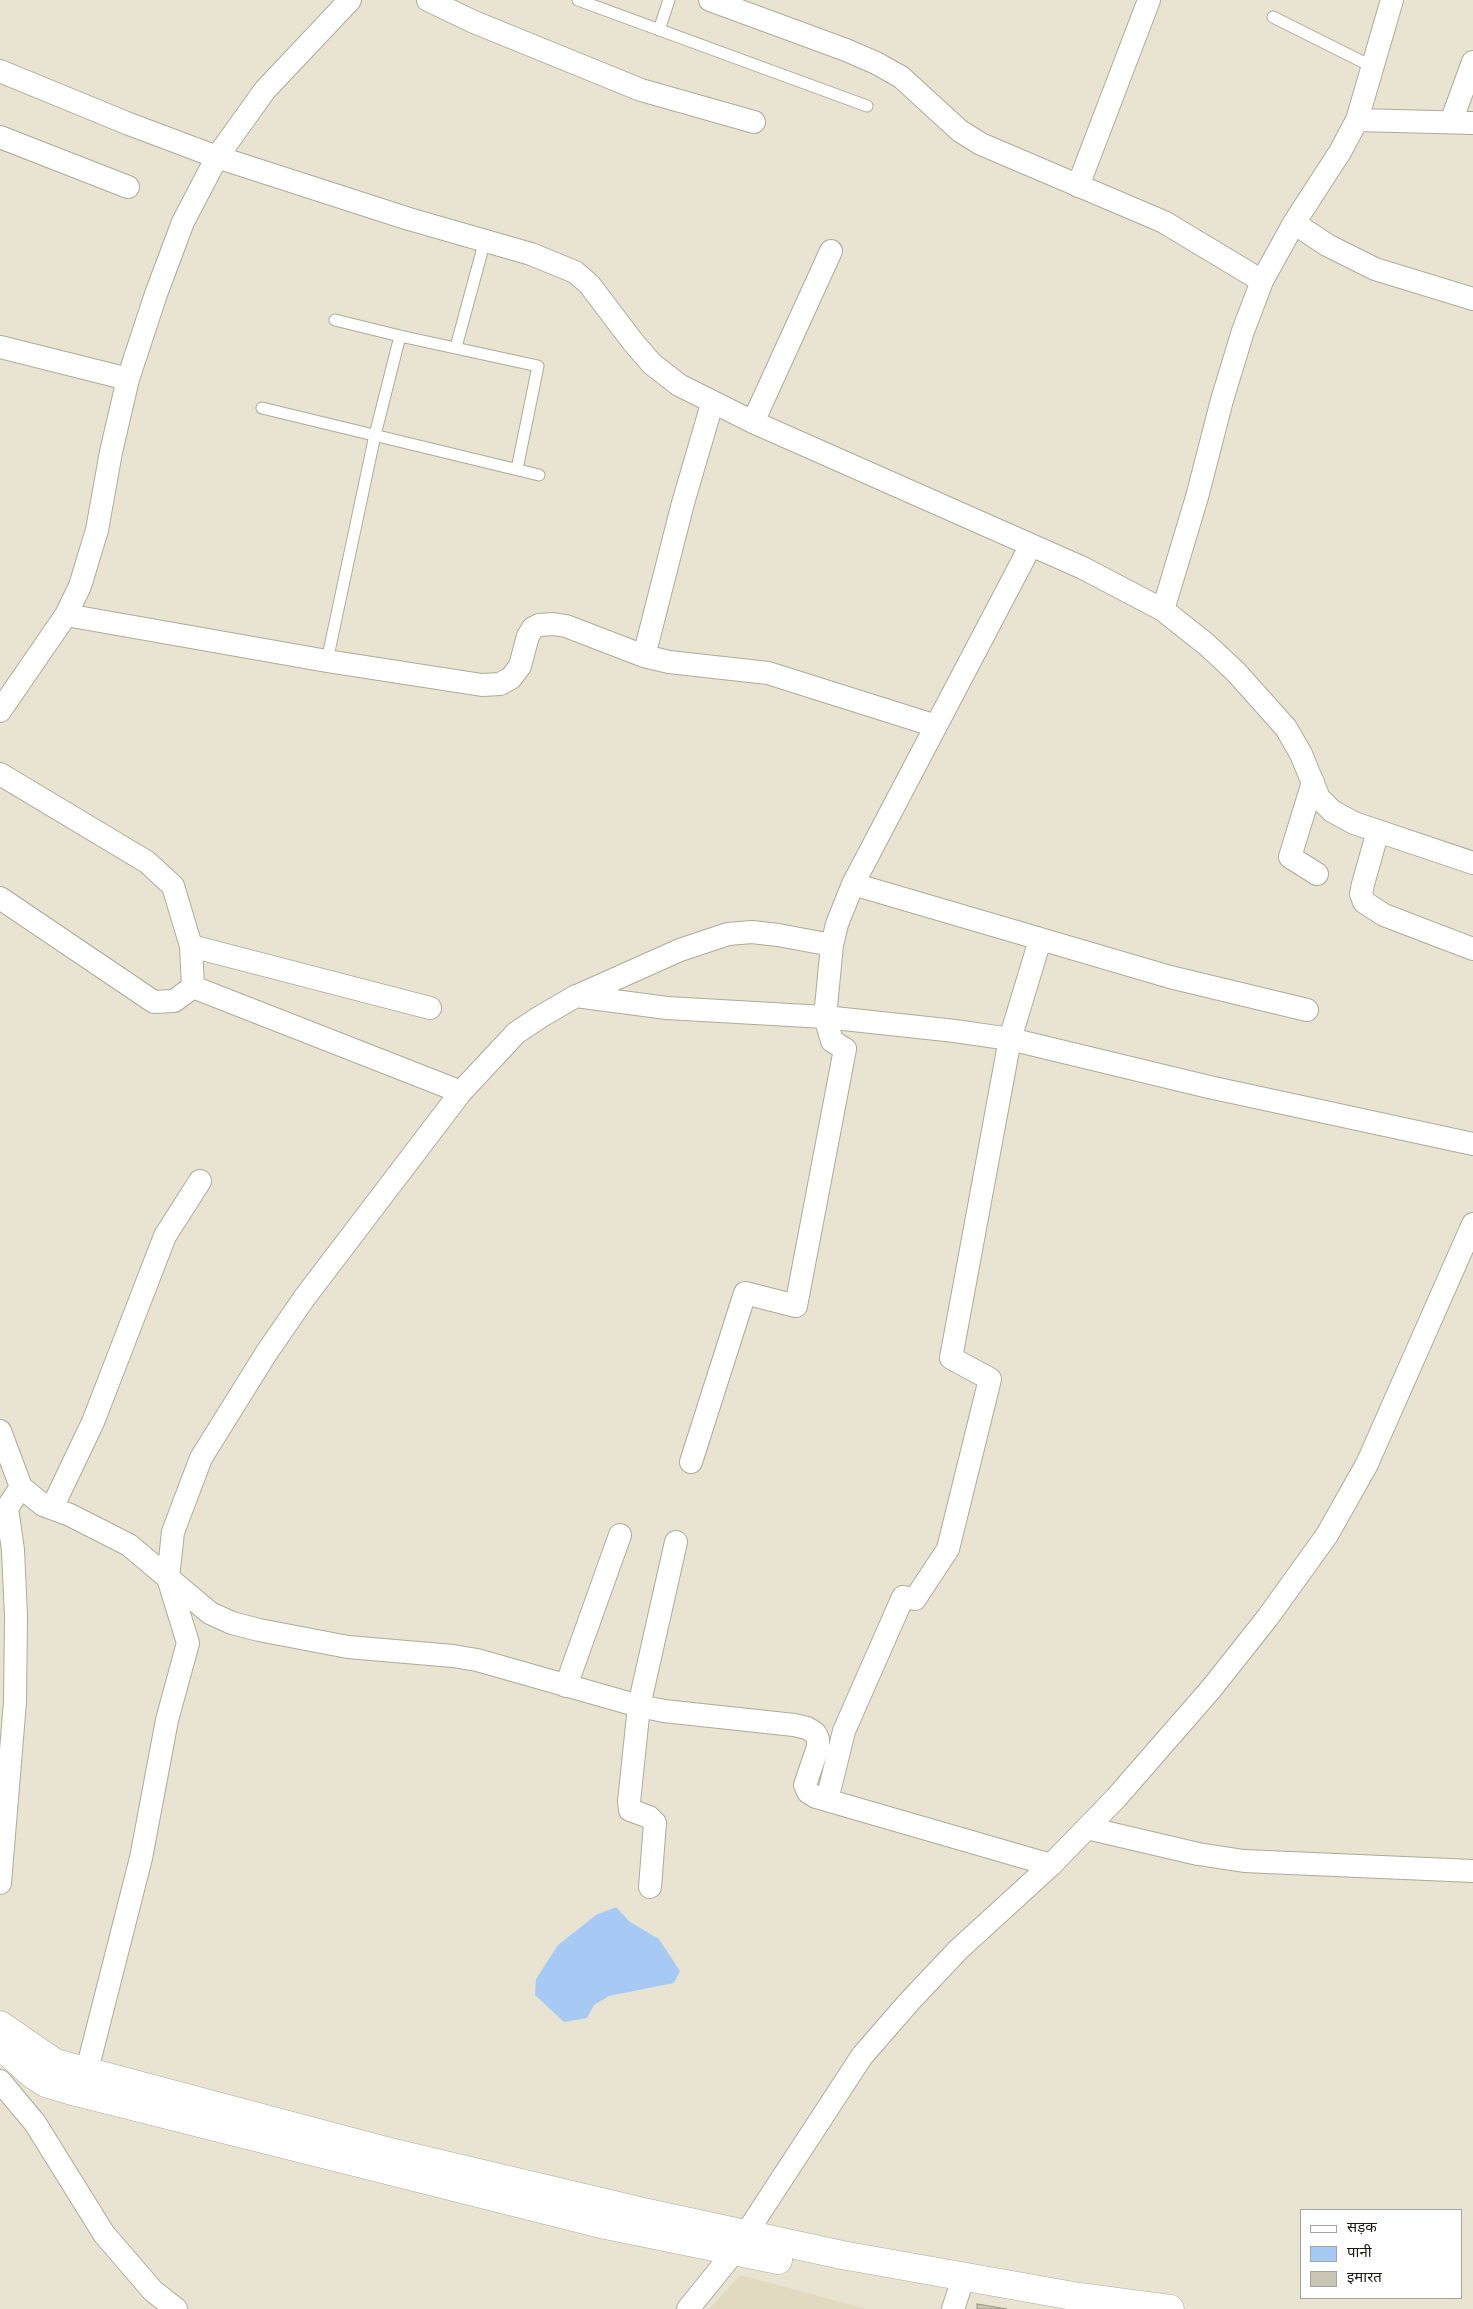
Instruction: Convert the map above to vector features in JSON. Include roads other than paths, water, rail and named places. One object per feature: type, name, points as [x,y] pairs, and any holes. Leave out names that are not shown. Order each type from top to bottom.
[{"type":"street","points":[[0,712],[66,615],[80,586],[97,530],[111,452],[128,379],[156,294],[183,222],[217,157],[265,90],[350,0]]},
{"type":"street","points":[[428,0],[474,22],[641,90],[754,122]]},
{"type":"street","points":[[710,0],[846,50],[876,63],[901,78],[954,126],[974,140],[1164,222],[1262,281]]},
{"type":"street","points":[[1078,186],[1149,0]]},
{"type":"street","points":[[1163,610],[1197,497],[1222,400],[1243,331],[1262,281],[1294,223],[1340,152],[1357,120],[1392,0]]},
{"type":"street","points":[[1357,120],[1462,122],[1473,62]]},
{"type":"street","points":[[0,70],[217,157],[408,219],[548,260],[575,272],[589,284],[652,364],[679,385],[712,404],[1031,545],[1131,591],[1163,610],[1212,649],[1286,728],[1320,798],[1332,811],[1354,823],[1473,862]]},
{"type":"street","points":[[0,137],[128,187]]},
{"type":"street","points":[[1294,223],[1326,245],[1375,269],[1473,299]]},
{"type":"street","points":[[753,422],[831,250]]},
{"type":"street","points":[[0,347],[128,379]]},
{"type":"street","points":[[644,656],[683,503],[712,404]]},
{"type":"street","points":[[690,1462],[745,1293],[796,1306],[845,1049],[832,1041],[825,1017],[832,945],[837,924],[853,884],[1031,545]]},
{"type":"street","points":[[66,615],[465,684],[500,684],[511,678],[520,666],[528,636],[533,628],[539,625],[553,624],[585,632],[644,656],[669,662],[768,673],[936,726]]},
{"type":"street","points":[[0,774],[148,862],[173,886],[191,946],[193,988]]},
{"type":"street","points":[[1313,782],[1290,857],[1317,874]]},
{"type":"street","points":[[1378,831],[1361,894],[1364,902],[1384,914],[1473,949]]},
{"type":"street","points":[[853,884],[1170,977],[1307,1010]]},
{"type":"street","points":[[0,898],[154,1002],[174,1001],[193,988]]},
{"type":"street","points":[[86,2070],[141,1858],[167,1720],[188,1643],[168,1578],[173,1532],[201,1458],[228,1412],[305,1297],[462,1092],[516,1033],[576,996],[680,950],[728,934],[752,932],[778,934],[832,945]]},
{"type":"street","points":[[827,1800],[844,1731],[903,1597],[915,1599],[948,1549],[990,1379],[951,1358],[1010,1039],[1040,940]]},
{"type":"street","points":[[191,946],[430,1008]]},
{"type":"street","points":[[193,988],[462,1092]]},
{"type":"street","points":[[576,996],[667,1008],[880,1022],[1010,1039],[1209,1087],[1473,1144]]},
{"type":"street","points":[[52,1508],[93,1422],[165,1236],[200,1181]]},
{"type":"street","points":[[688,2309],[740,2243],[862,2056],[908,2002],[958,1950],[1087,1828],[1211,1689],[1268,1617],[1327,1535],[1367,1464],[1473,1224]]},
{"type":"street","points":[[0,1431],[21,1487],[43,1505],[104,1530],[128,1545],[210,1613],[259,1630],[348,1647],[469,1659],[639,1706],[702,1716],[794,1724],[807,1728],[818,1739],[818,1747],[805,1784],[808,1792],[827,1800],[1051,1864]]},
{"type":"street","points":[[0,1883],[2,1827],[14,1702],[16,1616],[5,1522],[7,1508],[21,1487]]},
{"type":"street","points":[[566,1686],[620,1535]]},
{"type":"street","points":[[650,1887],[655,1822],[649,1816],[634,1812],[629,1807],[639,1706],[676,1542]]},
{"type":"street","points":[[1087,1828],[1198,1854],[1244,1860],[1473,1871]]},
{"type":"street","points":[[0,2025],[55,2063],[140,2086],[956,2300],[1065,2309]]},
{"type":"street","points":[[0,2044],[32,2074],[46,2083],[76,2092],[601,2224],[842,2256],[1050,2292],[1170,2309]]},
{"type":"street","points":[[0,2080],[36,2123],[104,2234],[153,2291],[176,2309]]},
{"type":"lane","points":[[578,0],[867,106]]},
{"type":"lane","points":[[659,30],[669,0]]},
{"type":"lane","points":[[1273,17],[1373,67]]},
{"type":"lane","points":[[456,347],[485,240]]},
{"type":"lane","points":[[335,320],[538,366],[516,469]]},
{"type":"lane","points":[[327,661],[375,435],[400,336]]},
{"type":"lane","points":[[262,408],[539,475]]},
{"type":"water","points":[[616,1907],[630,1922],[659,1939],[680,1971],[674,1983],[609,1996],[594,2005],[587,2018],[564,2022],[535,1995],[536,1979],[558,1945],[596,1915]]}]
